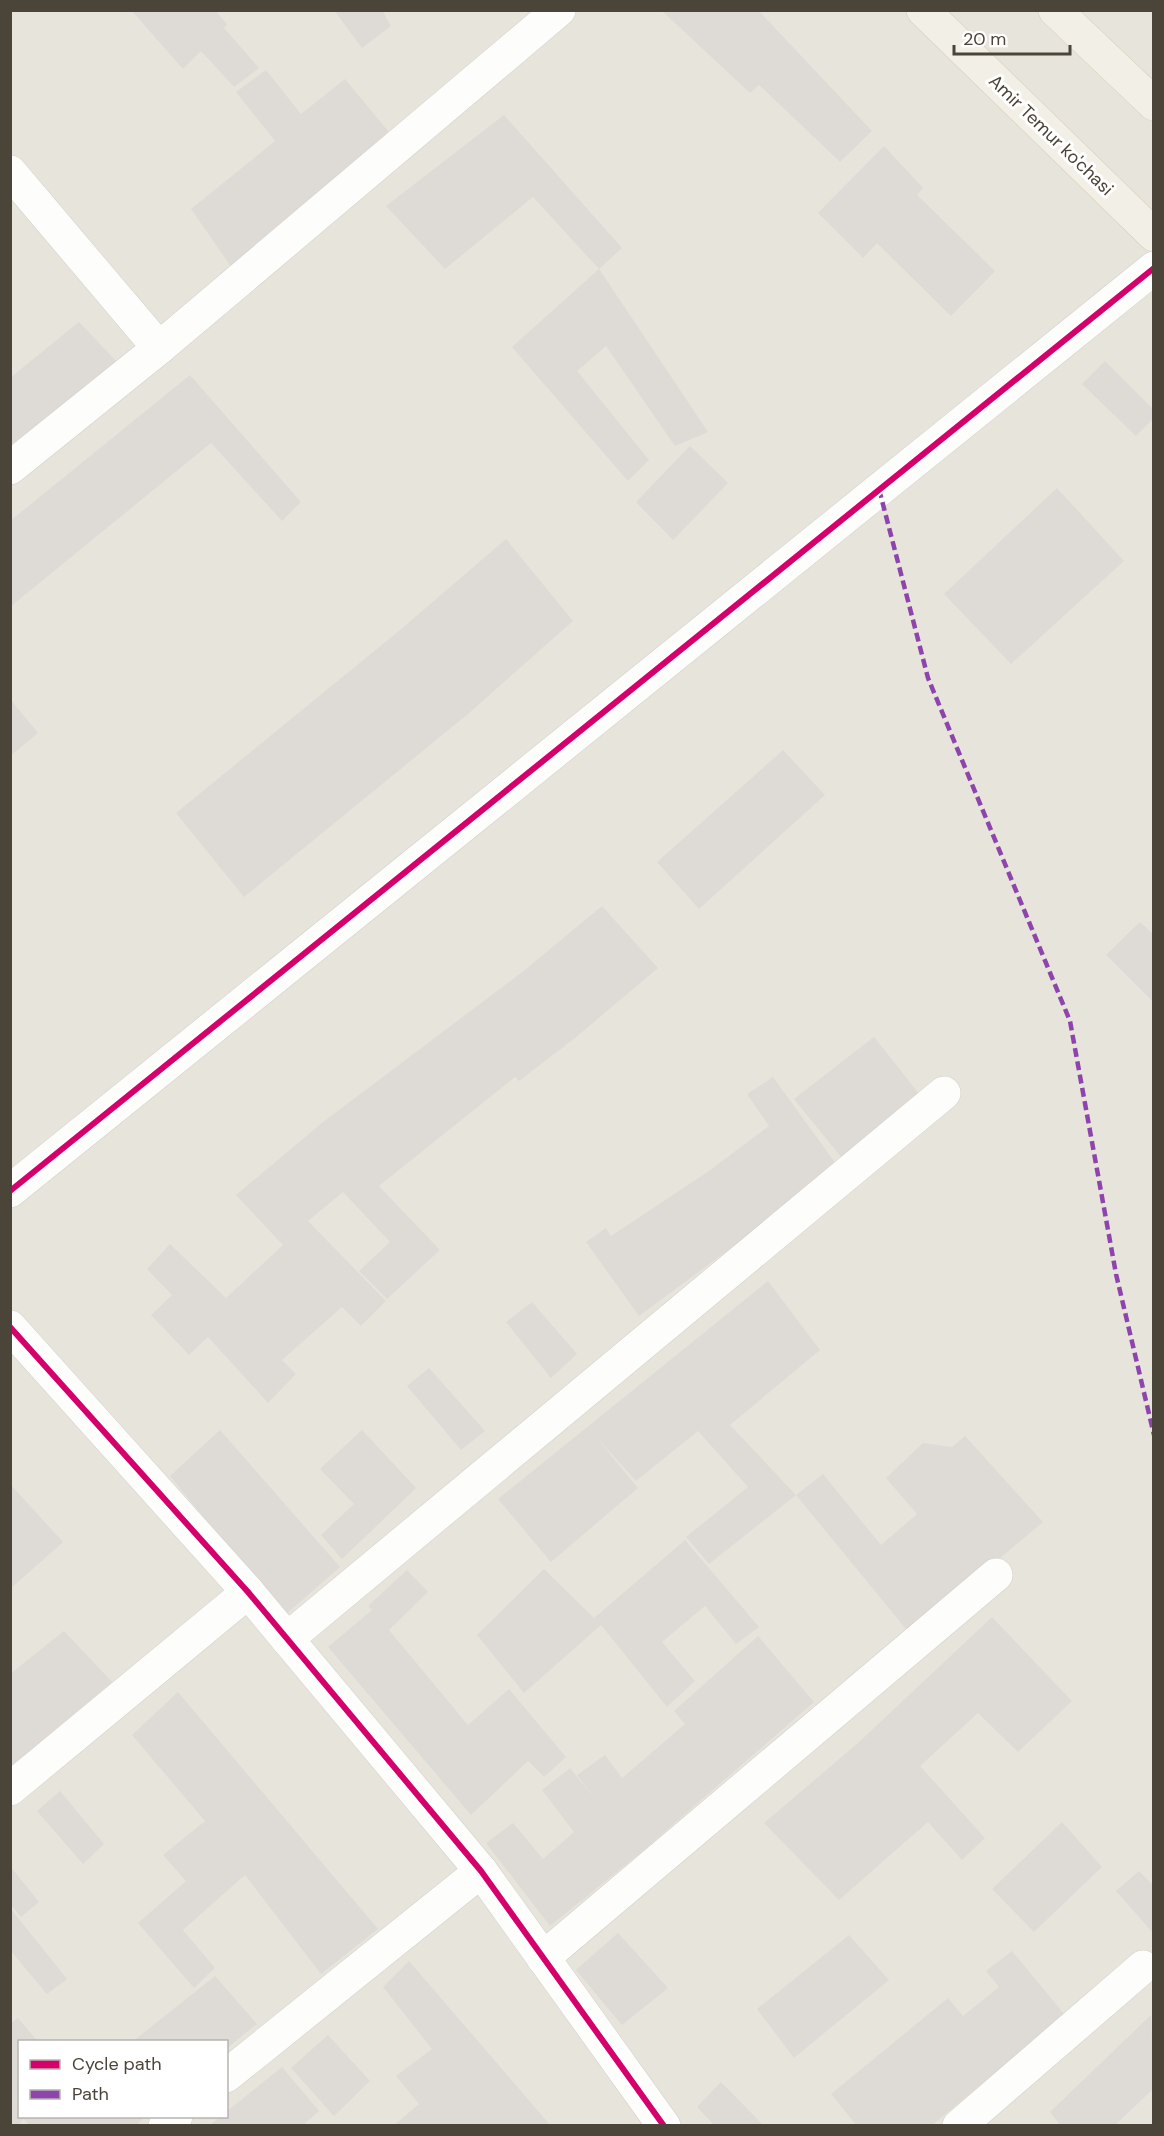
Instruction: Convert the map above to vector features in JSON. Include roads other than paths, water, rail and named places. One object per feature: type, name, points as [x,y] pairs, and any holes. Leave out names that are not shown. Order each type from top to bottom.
[{"type":"main road","name":"Amir Temur ko'chasi","points":[[923,10],[1154,235]]},
{"type":"main road","points":[[1055,10],[1154,104]]},
{"type":"street","points":[[10,468],[159,348],[559,10]]},
{"type":"street","points":[[10,172],[159,348]]},
{"type":"street","points":[[10,1191],[1154,268]]},
{"type":"street","points":[[287,1639],[944,1093]]},
{"type":"street","points":[[10,1327],[248,1592],[481,1871],[664,2126]]},
{"type":"street","points":[[543,1958],[996,1575]]},
{"type":"street","points":[[10,1789],[248,1592]]},
{"type":"street","points":[[228,2074],[481,1871]]},
{"type":"street","points":[[959,2126],[1143,1966]]}]
